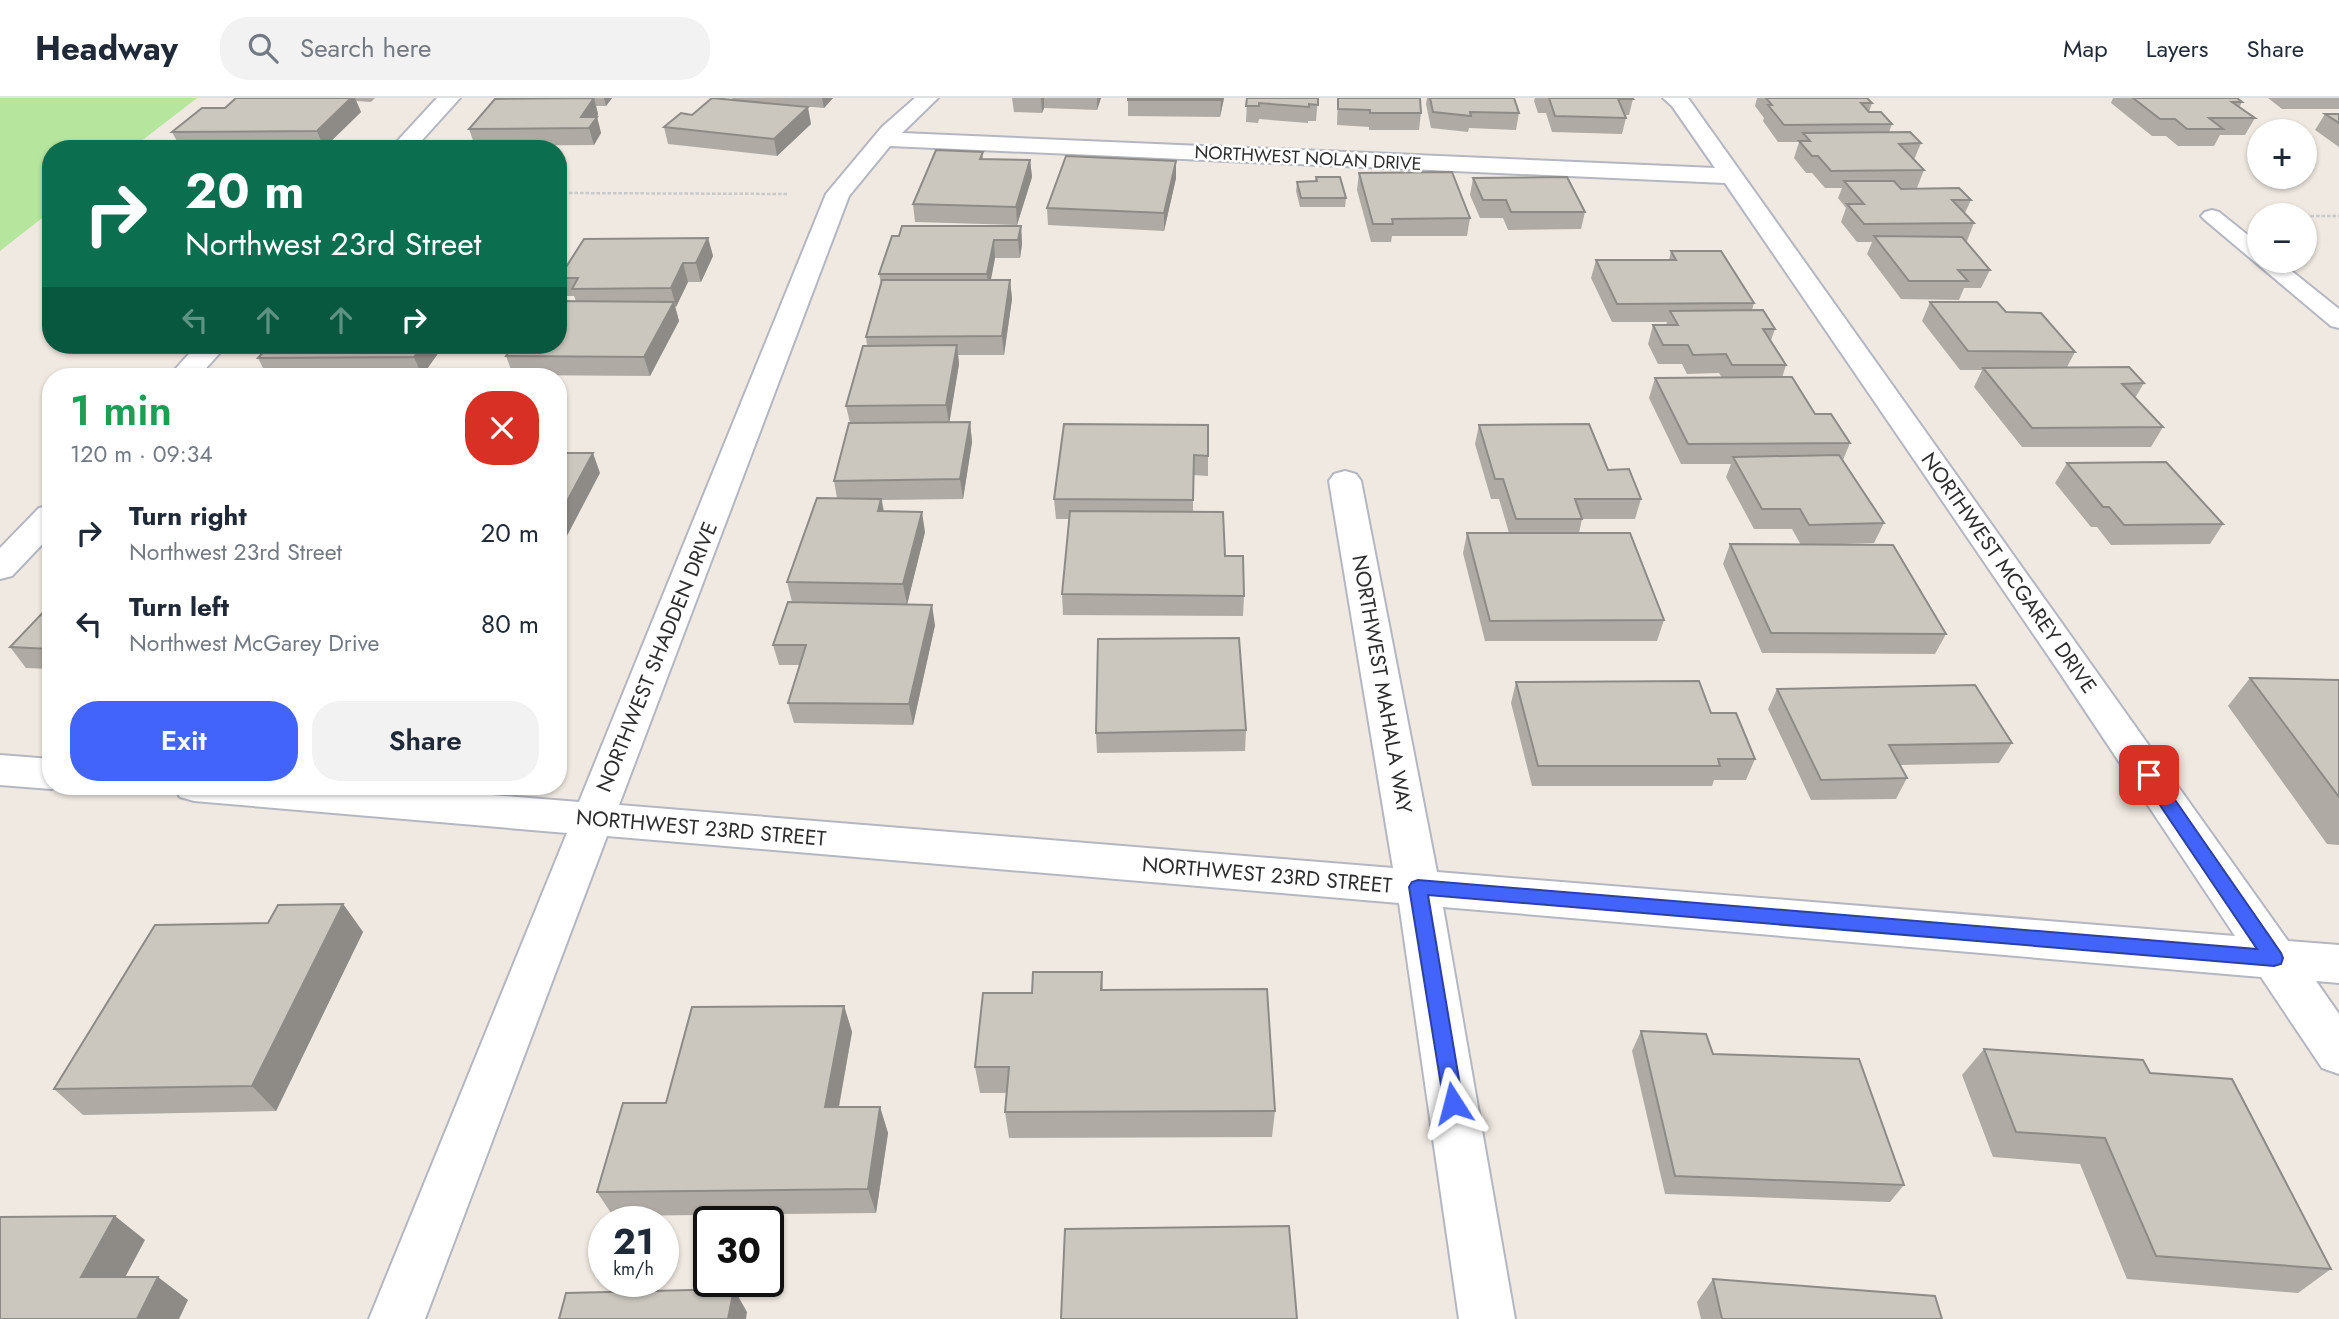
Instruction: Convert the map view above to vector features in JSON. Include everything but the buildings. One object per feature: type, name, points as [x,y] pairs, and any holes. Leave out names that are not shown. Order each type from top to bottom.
[{"type":"street","points":[[409,140],[449,98]]},
{"type":"street","name":"NORTHWEST SHADDEN DRIVE","points":[[397,1319],[838,194],[885,139],[926,98]]},
{"type":"street","name":"NORTHWEST MCGAREY DRIVE","points":[[1674,98],[1680,102],[2071,661],[2339,1053]]},
{"type":"street","name":"NORTHWEST NOLAN DRIVE","points":[[885,139],[1732,176]]},
{"type":"street","points":[[191,368],[204,354]]},
{"type":"street","name":"NORTHWEST MAHALA WAY","points":[[1345,481],[1418,887],[1487,1319]]},
{"type":"street","points":[[0,568],[42,524]]},
{"type":"street","points":[[0,770],[42,773]]},
{"type":"street","name":"NORTHWEST 23RD STREET","points":[[303,795],[2339,964]]},
{"type":"lane","points":[[2212,216],[2247,246]]},
{"type":"lane","points":[[2281,273],[2339,321]]},
{"type":"path","points":[[567,193],[838,194]]},
{"type":"path","points":[[2317,216],[2339,216]]},
{"type":"green space","points":[[0,98],[197,98],[143,140],[42,140],[42,218],[0,251]]},
{"type":"route","points":[[1453,1103],[1418,887],[2274,958],[2149,775]]}]
